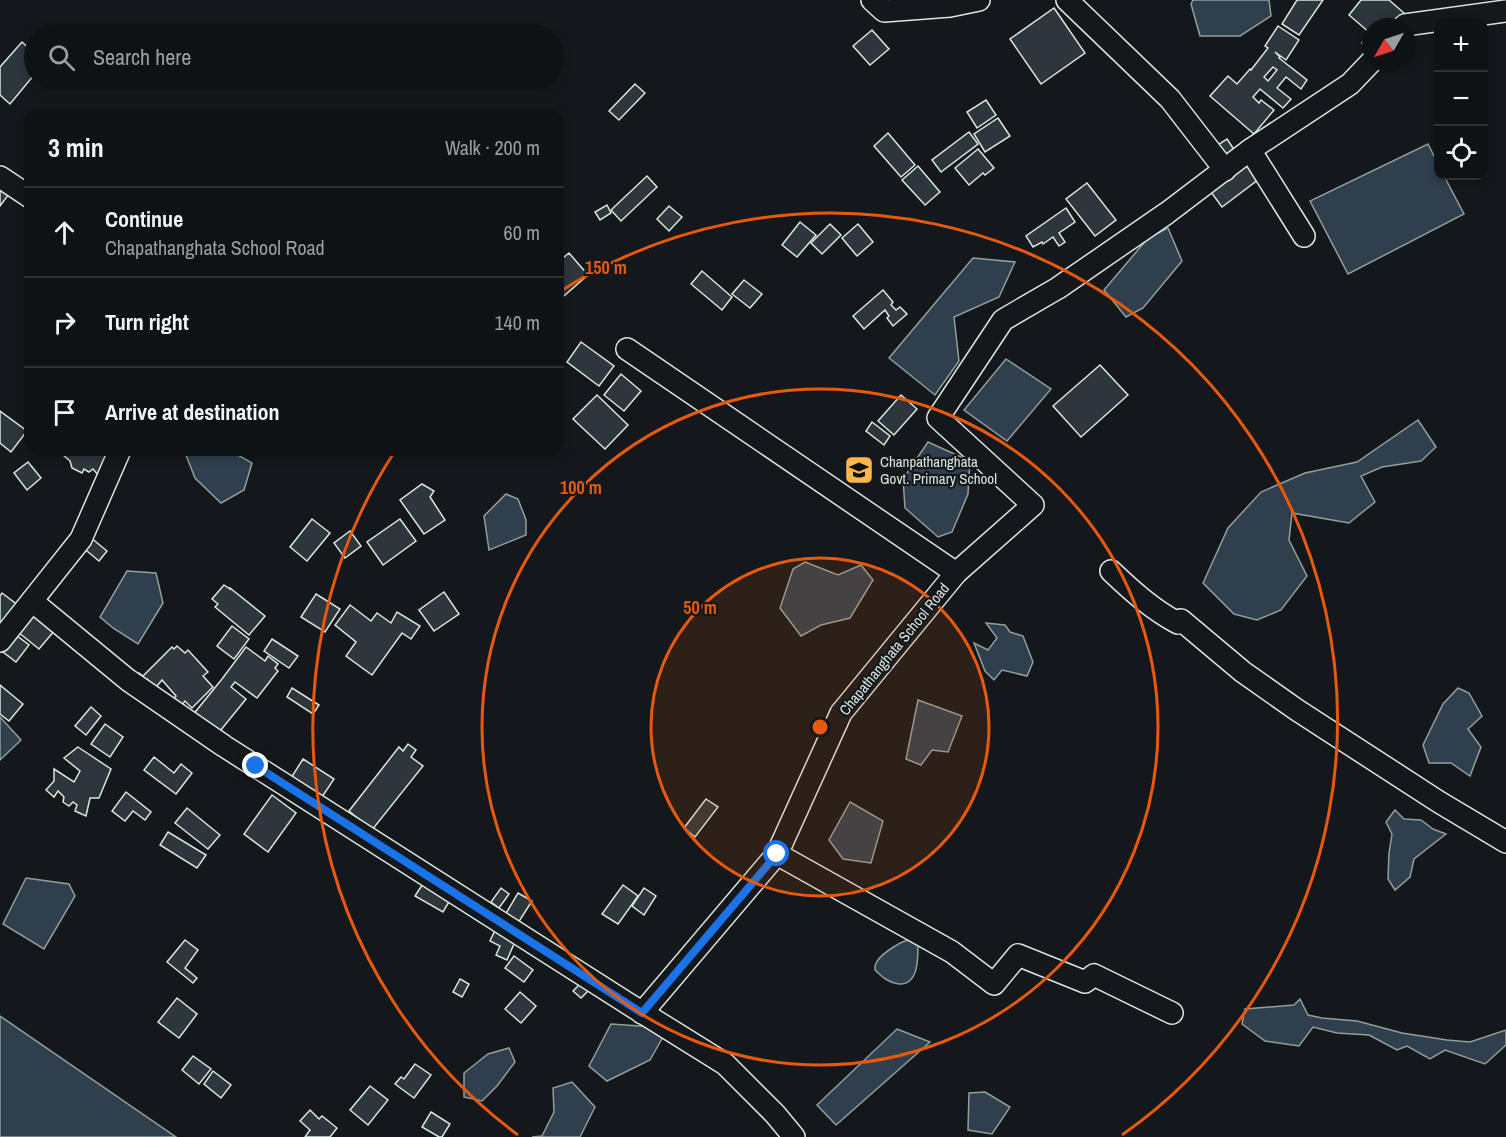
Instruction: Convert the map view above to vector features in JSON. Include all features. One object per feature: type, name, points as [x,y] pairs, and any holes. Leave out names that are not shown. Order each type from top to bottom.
[{"type":"street","points":[[872,0],[884,11],[950,6],[979,0]]},
{"type":"street","points":[[1067,0],[1170,99],[1225,170],[1250,150],[1350,84],[1362,71]]},
{"type":"street","points":[[1416,23],[1506,11]]},
{"type":"street","points":[[1250,150],[1304,236]]},
{"type":"street","name":"Chapathanghata School Road","points":[[642,1013],[777,854],[841,713],[956,573],[1033,505],[938,418],[1003,320],[1067,282],[1225,170]]},
{"type":"street","points":[[0,177],[24,193]]},
{"type":"street","points":[[627,349],[956,573]]},
{"type":"street","points":[[0,640],[81,539],[117,456]]},
{"type":"street","points":[[1111,572],[1142,599],[1178,623],[1181,620],[1243,672],[1297,710],[1439,802],[1506,842]]},
{"type":"street","points":[[32,601],[128,680],[214,739],[725,1064],[775,1114],[794,1137]]},
{"type":"street","points":[[777,854],[952,952],[994,984],[1018,955],[1085,982],[1094,975],[1172,1013]]},
{"type":"water","points":[[1193,0],[1269,0],[1271,16],[1240,36],[1200,36],[1191,4]]},
{"type":"water","points":[[1428,144],[1434,156],[1434,180],[1446,180],[1464,214],[1348,274],[1310,201]]},
{"type":"water","points":[[1168,228],[1182,261],[1143,308],[1126,317],[1104,290],[1148,238]]},
{"type":"water","points":[[973,258],[1015,262],[999,297],[954,317],[959,361],[935,395],[889,358]]},
{"type":"water","points":[[1006,359],[1051,389],[1007,441],[964,410]]},
{"type":"water","points":[[1418,420],[1436,447],[1421,461],[1382,467],[1361,476],[1375,502],[1349,523],[1292,513],[1289,540],[1307,576],[1281,610],[1257,620],[1234,614],[1203,583],[1228,528],[1261,492],[1305,473],[1357,462]]},
{"type":"water","points":[[928,442],[970,461],[968,494],[952,532],[938,537],[905,508],[903,479]]},
{"type":"water","points":[[186,456],[240,456],[252,463],[244,490],[221,503],[195,478]]},
{"type":"water","points":[[506,494],[518,499],[526,520],[526,535],[489,550],[484,516]]},
{"type":"water","points":[[805,562],[838,575],[861,565],[873,580],[850,618],[821,625],[801,636],[780,608],[793,569]]},
{"type":"water","points":[[127,571],[156,573],[163,603],[138,644],[100,617]]},
{"type":"water","points":[[986,623],[1005,625],[1010,632],[1023,636],[1033,662],[1027,676],[1002,670],[994,680],[985,671],[974,643],[988,650],[997,638]]},
{"type":"water","points":[[1458,688],[1469,693],[1482,716],[1468,729],[1481,747],[1470,776],[1451,763],[1429,763],[1423,745],[1443,704]]},
{"type":"water","points":[[918,700],[962,716],[948,752],[932,750],[921,765],[906,759]]},
{"type":"water","points":[[0,717],[21,740],[0,760]]},
{"type":"water","points":[[850,802],[883,821],[871,863],[843,859],[829,840]]},
{"type":"water","points":[[1395,810],[1404,819],[1421,820],[1433,829],[1446,834],[1414,859],[1410,877],[1395,890],[1388,879],[1392,834],[1386,822]]},
{"type":"water","points":[[26,878],[69,884],[75,896],[44,949],[3,924]]},
{"type":"water","points":[[909,940],[918,946],[916,971],[905,983],[889,981],[875,970],[876,964],[880,957],[888,951]]},
{"type":"water","points":[[1300,999],[1308,1015],[1357,1021],[1402,1033],[1447,1040],[1470,1042],[1506,1030],[1506,1045],[1485,1064],[1445,1050],[1430,1059],[1407,1046],[1397,1050],[1369,1035],[1337,1033],[1313,1027],[1299,1046],[1265,1041],[1242,1024],[1245,1009],[1294,1005]]},
{"type":"water","points":[[0,1016],[176,1137],[0,1137]]},
{"type":"water","points":[[611,1024],[668,1028],[650,1060],[607,1081],[589,1066]]},
{"type":"water","points":[[897,1029],[930,1042],[836,1125],[817,1105]]},
{"type":"water","points":[[509,1048],[515,1062],[497,1086],[482,1101],[464,1097],[464,1073],[488,1054]]},
{"type":"water","points":[[572,1082],[595,1107],[580,1137],[532,1137],[542,1136],[554,1112],[553,1088]]},
{"type":"water","points":[[985,1092],[1010,1107],[992,1134],[968,1130],[969,1093]]},
{"type":"building","points":[[1297,0],[1323,0],[1299,35],[1282,24]]},
{"type":"building","points":[[1361,0],[1389,0],[1404,13],[1400,18],[1362,18],[1362,26],[1349,15]]},
{"type":"building","points":[[1054,8],[1085,53],[1041,84],[1010,39]]},
{"type":"building","points":[[1278,26],[1299,40],[1286,60],[1275,52],[1279,58],[1307,80],[1301,89],[1286,77],[1277,88],[1291,99],[1283,108],[1260,89],[1253,97],[1259,103],[1261,100],[1274,110],[1254,134],[1210,96],[1228,76],[1237,84],[1268,48],[1265,46]],"holes":[[[1273,67],[1277,70],[1268,81],[1264,77]]]},
{"type":"building","points":[[872,30],[889,49],[870,65],[853,46]]},
{"type":"building","points":[[22,42],[24,44],[24,87],[10,104],[0,95],[0,67]]},
{"type":"building","points":[[635,84],[645,93],[619,120],[609,111]]},
{"type":"building","points":[[986,100],[996,115],[977,128],[967,112]]},
{"type":"building","points":[[998,118],[1010,136],[985,152],[974,134]]},
{"type":"building","points":[[969,132],[978,144],[941,172],[932,160]]},
{"type":"building","points":[[888,133],[915,165],[901,177],[874,146]]},
{"type":"building","points":[[1227,139],[1237,154],[1226,161],[1216,146]]},
{"type":"building","points":[[978,149],[994,168],[985,175],[983,173],[969,185],[955,168]]},
{"type":"building","points":[[1245,160],[1259,179],[1222,207],[1208,188]]},
{"type":"building","points":[[918,166],[940,192],[925,205],[902,180]]},
{"type":"building","points":[[647,176],[657,187],[621,221],[611,210]]},
{"type":"building","points":[[1087,183],[1116,220],[1095,236],[1066,199]]},
{"type":"building","points":[[0,187],[9,194],[0,206]]},
{"type":"building","points":[[607,205],[611,213],[600,220],[595,212]]},
{"type":"building","points":[[669,206],[682,217],[669,231],[657,219]]},
{"type":"building","points":[[1066,208],[1075,222],[1059,233],[1065,242],[1059,246],[1053,237],[1033,247],[1026,236]]},
{"type":"building","points":[[800,222],[816,235],[797,257],[782,245]]},
{"type":"building","points":[[830,224],[841,235],[822,254],[811,243]]},
{"type":"building","points":[[858,224],[873,242],[857,256],[842,238]]},
{"type":"building","points":[[569,253],[588,275],[564,296],[564,257]]},
{"type":"building","points":[[702,271],[732,297],[722,310],[691,284]]},
{"type":"building","points":[[744,280],[762,294],[750,308],[732,294]]},
{"type":"building","points":[[883,290],[893,302],[891,305],[896,310],[900,307],[907,314],[893,326],[885,310],[864,329],[853,316]]},
{"type":"building","points":[[581,342],[614,366],[599,386],[567,362]]},
{"type":"building","points":[[1100,365],[1128,395],[1081,437],[1053,406]]},
{"type":"building","points":[[621,374],[641,391],[624,411],[604,395]]},
{"type":"building","points":[[597,395],[628,425],[605,449],[573,419]]},
{"type":"building","points":[[901,395],[917,409],[894,435],[878,421]]},
{"type":"building","points":[[0,411],[24,429],[24,435],[11,452],[0,443]]},
{"type":"building","points":[[872,422],[890,436],[884,445],[866,431]]},
{"type":"building","points":[[64,456],[110,456],[99,476],[93,469],[89,472],[84,469],[82,473],[72,468],[70,461]]},
{"type":"building","points":[[28,462],[41,478],[27,490],[14,473]]},
{"type":"building","points":[[422,484],[434,491],[430,497],[445,520],[424,534],[400,500]]},
{"type":"building","points":[[312,519],[330,533],[307,561],[290,547]]},
{"type":"building","points":[[400,519],[416,541],[383,565],[367,542]]},
{"type":"building","points":[[350,531],[361,546],[345,558],[334,543]]},
{"type":"building","points":[[90,537],[107,551],[99,561],[82,547]]},
{"type":"building","points":[[224,585],[265,616],[249,635],[215,607],[218,604],[212,599]]},
{"type":"building","points":[[444,592],[459,614],[434,631],[419,610]]},
{"type":"building","points":[[2,593],[19,606],[0,630],[0,596]]},
{"type":"building","points":[[316,594],[340,609],[325,632],[301,617]]},
{"type":"building","points":[[350,605],[371,621],[377,613],[391,623],[397,612],[420,626],[411,639],[402,633],[372,675],[346,656],[356,642],[335,625]]},
{"type":"building","points":[[35,612],[55,630],[39,649],[18,632]]},
{"type":"building","points":[[232,626],[249,639],[234,659],[217,646]]},
{"type":"building","points":[[16,635],[29,645],[16,662],[3,652]]},
{"type":"building","points":[[272,639],[298,656],[289,668],[264,651]]},
{"type":"building","points":[[177,646],[185,653],[188,650],[208,672],[203,676],[213,687],[192,708],[185,701],[181,706],[172,700],[176,696],[162,680],[153,691],[145,684],[147,679],[141,685],[134,680],[139,673],[143,676],[172,647],[174,649]]},
{"type":"building","points":[[246,647],[265,661],[268,656],[278,664],[275,668],[278,671],[257,698],[235,682],[231,687],[246,699],[216,736],[192,716]]},
{"type":"building","points":[[0,685],[23,704],[9,721],[0,714]]},
{"type":"building","points":[[292,688],[319,705],[313,714],[287,697]]},
{"type":"building","points":[[91,707],[101,716],[86,735],[75,726]]},
{"type":"building","points":[[105,724],[123,737],[110,757],[91,744]]},
{"type":"building","points":[[408,744],[416,750],[411,757],[423,766],[372,830],[349,811],[399,747],[403,751]]},
{"type":"building","points":[[78,747],[111,769],[99,798],[90,798],[86,816],[75,811],[77,805],[73,802],[69,806],[63,802],[64,797],[58,791],[54,797],[46,790],[54,781],[54,769],[74,782],[80,771],[64,758]]},
{"type":"building","points":[[154,757],[174,773],[181,764],[192,773],[176,794],[144,770]]},
{"type":"building","points":[[303,759],[334,779],[322,797],[291,778]]},
{"type":"building","points":[[126,792],[151,812],[145,820],[133,811],[125,821],[112,811]]},
{"type":"building","points":[[272,795],[296,813],[268,852],[244,834]]},
{"type":"building","points":[[706,799],[718,807],[695,837],[684,828]]},
{"type":"building","points":[[187,808],[220,835],[208,849],[175,823]]},
{"type":"building","points":[[168,832],[206,855],[197,868],[160,845]]},
{"type":"building","points":[[426,879],[453,895],[443,912],[415,896]]},
{"type":"building","points":[[623,885],[638,896],[618,924],[602,914]]},
{"type":"building","points":[[501,888],[509,894],[499,908],[491,902]]},
{"type":"building","points":[[644,888],[656,896],[644,915],[632,906]]},
{"type":"building","points":[[518,893],[532,901],[518,923],[505,915]]},
{"type":"building","points":[[497,926],[517,937],[507,960],[496,955],[500,946],[490,941]]},
{"type":"building","points":[[185,940],[198,950],[185,968],[197,978],[193,983],[167,962]]},
{"type":"building","points":[[514,956],[533,970],[524,982],[505,968]]},
{"type":"building","points":[[460,979],[469,984],[462,997],[453,992]]},
{"type":"building","points":[[585,979],[592,987],[581,998],[573,991]]},
{"type":"building","points":[[520,992],[536,1006],[521,1023],[505,1009]]},
{"type":"building","points":[[177,998],[197,1014],[179,1038],[158,1022]]},
{"type":"building","points":[[193,1056],[211,1069],[199,1084],[182,1070]]},
{"type":"building","points":[[415,1064],[431,1075],[414,1098],[395,1084],[401,1077],[404,1079]]},
{"type":"building","points":[[213,1071],[231,1085],[221,1098],[204,1084]]},
{"type":"building","points":[[370,1086],[388,1100],[368,1125],[350,1110]]},
{"type":"building","points":[[310,1110],[319,1119],[322,1116],[337,1128],[330,1137],[305,1137],[310,1130],[300,1121]]},
{"type":"building","points":[[431,1112],[450,1124],[442,1137],[422,1127]]},
{"type":"place","name":"Chanpathanghata Govt. Primary School","points":[[859,470]]},
{"type":"route","points":[[256,766],[642,1013],[777,854]]}]
